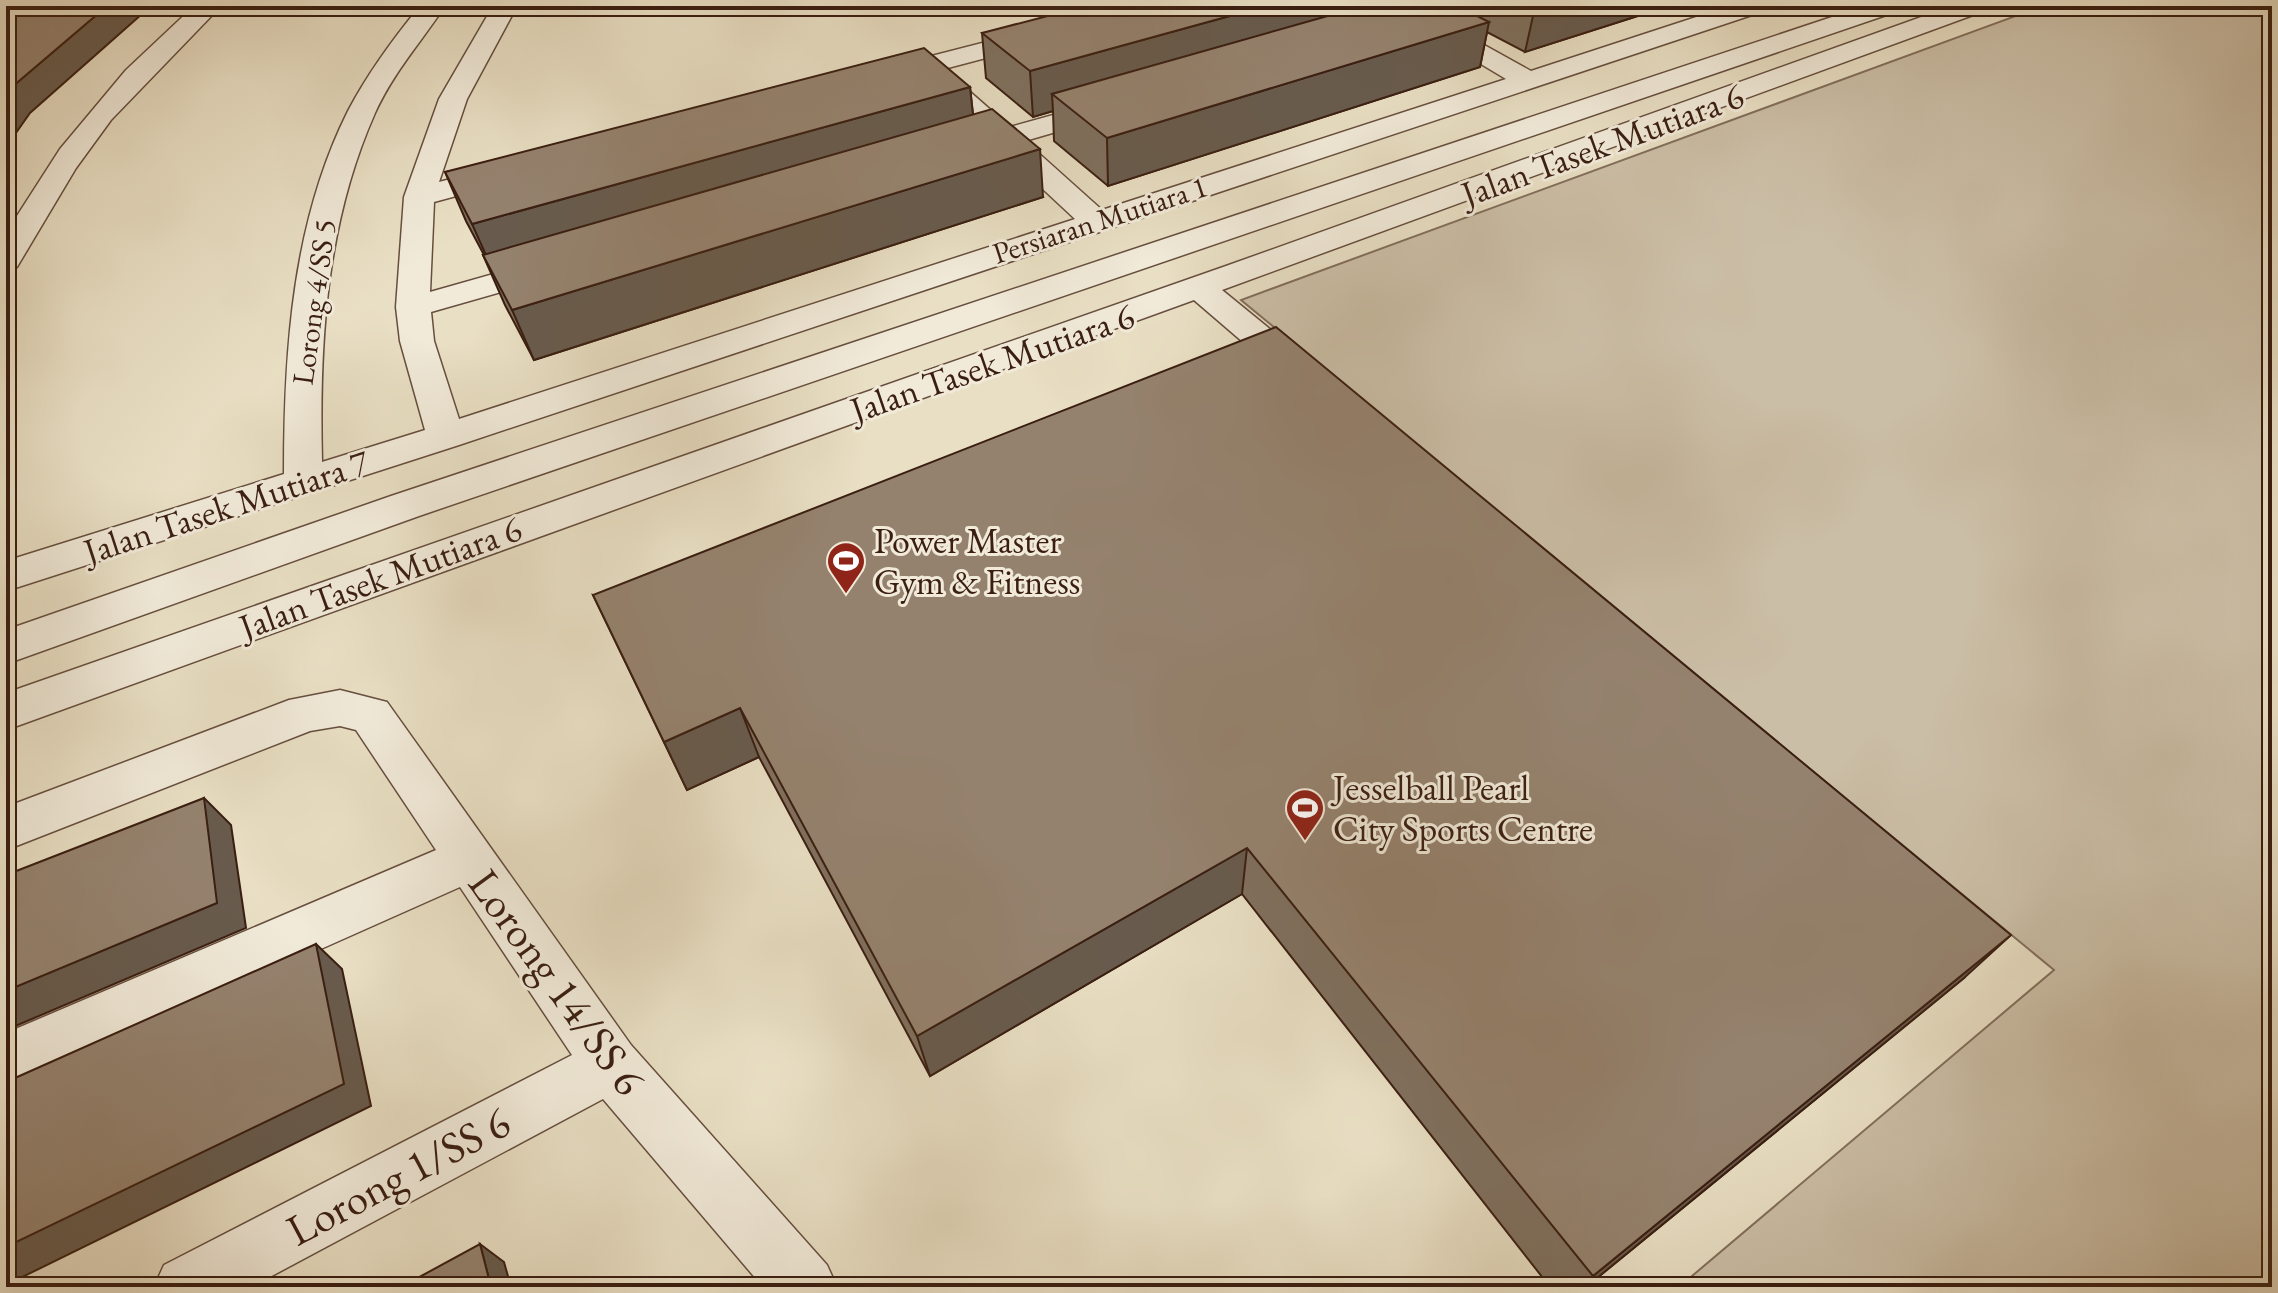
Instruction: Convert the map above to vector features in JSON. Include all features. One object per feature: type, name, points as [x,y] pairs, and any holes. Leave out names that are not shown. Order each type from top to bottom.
[{"type":"street","points":[[6,260],[71,154],[114,100],[167,42],[209,6]]},
{"type":"street","name":"Lorong 4/SS 5","points":[[303,482],[300,385],[308,294],[322,218],[356,118],[418,23],[433,6]]},
{"type":"street","points":[[446,436],[417,341],[413,307],[419,197],[453,99],[505,6]]},
{"type":"street","points":[[849,86],[1155,6]]},
{"type":"street","points":[[1400,17],[1457,6]]},
{"type":"street","name":"Persiaran Mutiara 1","points":[[446,436],[1755,6]]},
{"type":"street","name":"Jalan Tasek Mutiara 6","points":[[6,647],[376,516],[1889,6]]},
{"type":"street","name":"Jalan Tasek Mutiara 6","points":[[6,712],[315,600],[1201,289],[1975,6]]},
{"type":"street","points":[[1400,17],[1528,80]]},
{"type":"street","points":[[926,66],[1005,138],[1126,263]]},
{"type":"street","points":[[944,156],[1143,98]]},
{"type":"street","points":[[1574,111],[1620,138]]},
{"type":"street","points":[[419,197],[542,165]]},
{"type":"street","points":[[413,307],[580,260]]},
{"type":"street","points":[[1201,289],[1336,403]]},
{"type":"street","name":"Jalan Tasek Mutiara 7","points":[[6,576],[446,436]]},
{"type":"street","name":"Lorong 14/SS 6","points":[[6,829],[305,713],[340,708],[371,715],[611,1065],[805,1287]]},
{"type":"street","points":[[6,1061],[469,859]]},
{"type":"street","name":"Lorong 1/SS 6","points":[[186,1287],[611,1065]]},
{"type":"shaded area","points":[[2043,6],[2272,6],[2272,1287],[1679,1287],[2054,970],[1241,300]]},
{"type":"building","points":[[6,6],[107,6],[6,95]]},
{"type":"building","points":[[1086,6],[1266,6],[1030,71],[982,33]]},
{"type":"building","points":[[1363,6],[1458,6],[1489,22],[1107,138],[1052,94]]},
{"type":"building","points":[[1514,6],[1565,6],[1533,16]]},
{"type":"building","points":[[924,48],[970,87],[472,224],[445,172]]},
{"type":"building","points":[[992,109],[1040,149],[512,310],[483,255]]},
{"type":"building","name":"Jesselball Pearl City Sports Centre","points":[[1276,327],[2011,935],[1593,1276],[1247,848],[917,1036],[740,708],[664,742],[593,595]]},
{"type":"building","points":[[204,798],[217,903],[6,991],[6,875]]},
{"type":"building","points":[[316,944],[344,1084],[6,1247],[6,1082]]},
{"type":"building","points":[[480,1244],[491,1287],[401,1287]]},
{"type":"place","name":"Power Master Gym & Fitness","points":[[846,595]]},
{"type":"place","name":"Jesselball Pearl City Sports Centre","points":[[1305,842]]}]
